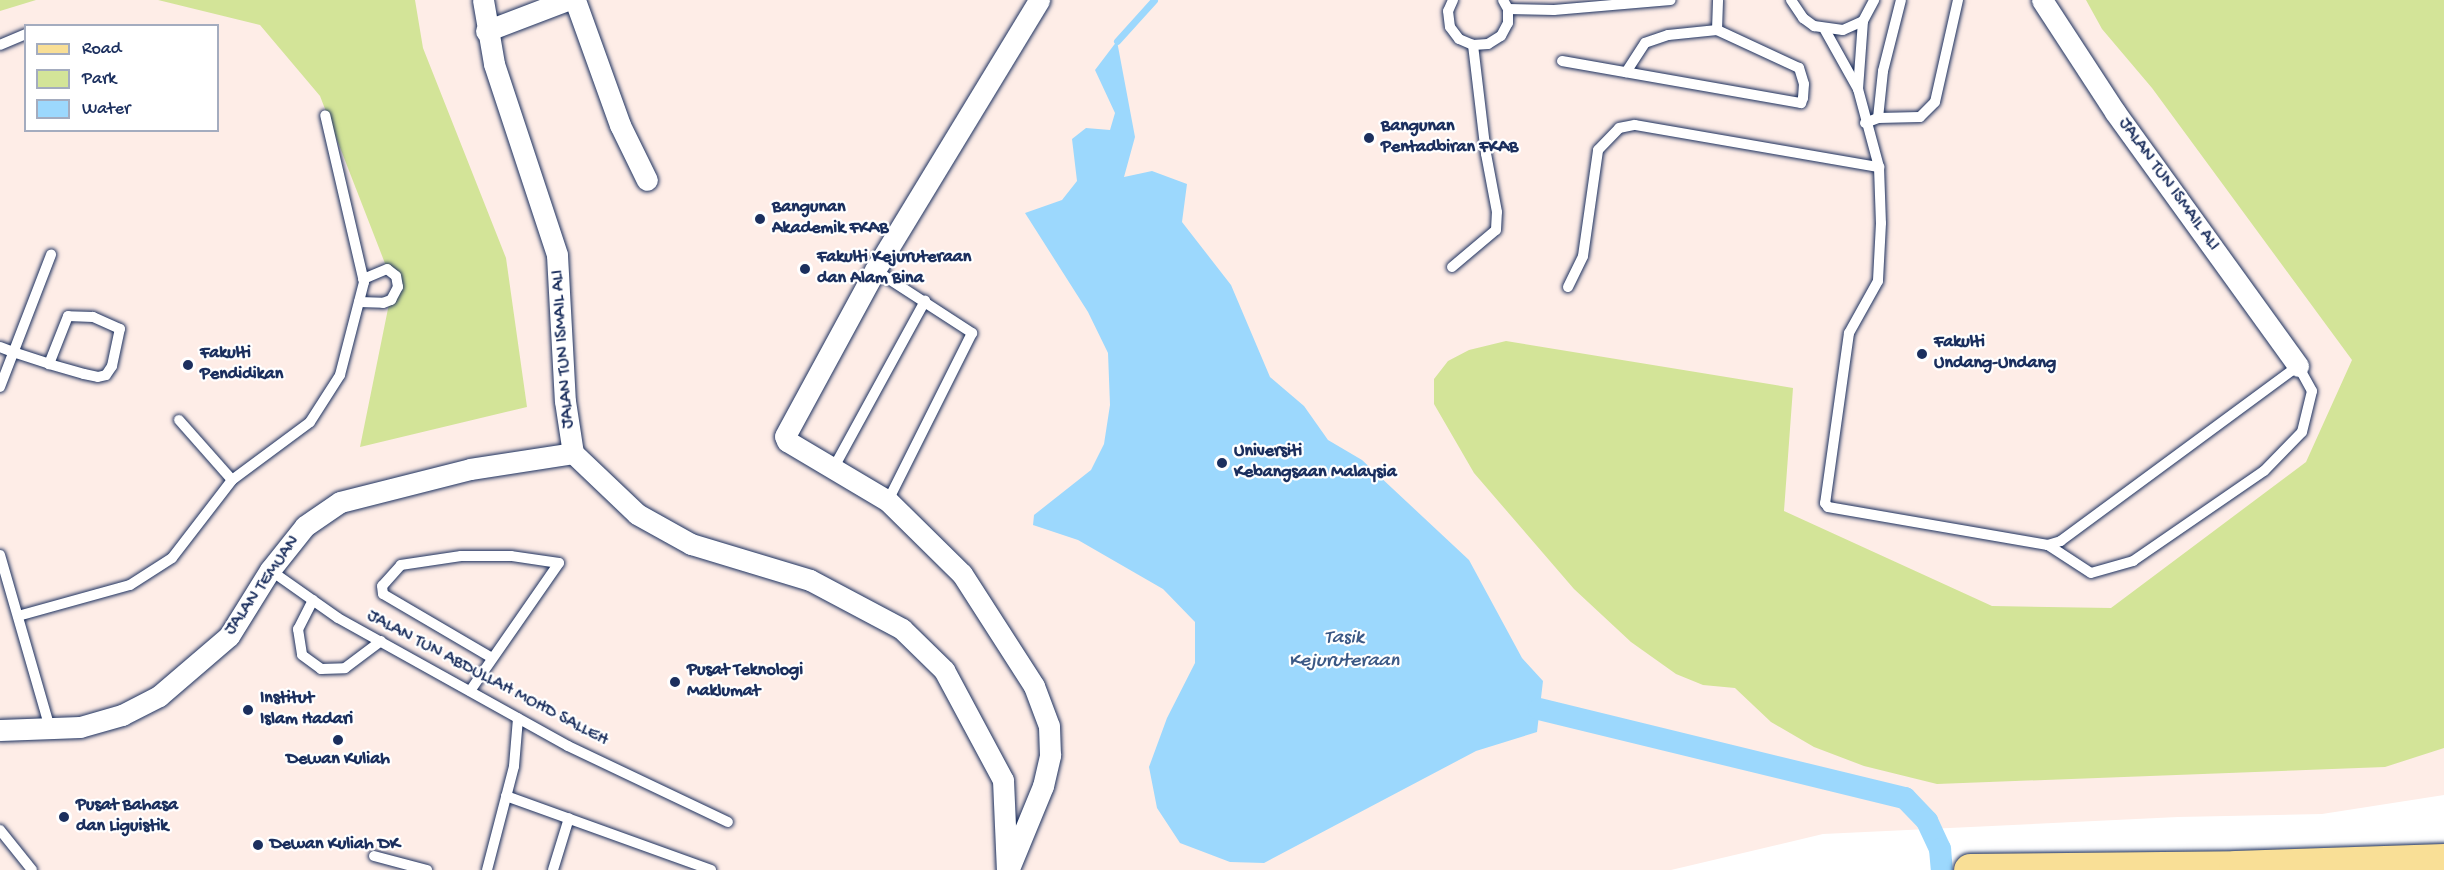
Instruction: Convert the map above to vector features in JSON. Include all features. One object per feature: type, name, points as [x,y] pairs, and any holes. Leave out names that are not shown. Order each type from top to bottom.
[{"type":"main road","points":[[1970,870],[2235,867],[2444,860]]},
{"type":"street","name":"JALAN TUN ISMAIL ALI","points":[[483,0],[486,31],[557,255],[564,380],[573,453],[637,514],[691,544],[810,580],[902,629],[944,670],[1003,780],[1008,870]]},
{"type":"street","points":[[486,31],[567,0]]},
{"type":"street","points":[[575,0],[620,125],[647,180]]},
{"type":"street","points":[[1008,870],[1043,786],[1050,755],[1049,726],[1034,686],[962,574],[888,501],[787,441],[787,429],[875,270],[1039,0]]},
{"type":"street","name":"JALAN TUN ISMAIL ALI","points":[[2042,0],[2115,112],[2298,366]]},
{"type":"street","name":"JALAN TEMUAN","points":[[0,730],[80,727],[122,715],[159,696],[229,636],[270,570],[304,526],[340,502],[470,469],[573,453]]},
{"type":"lane","points":[[1453,0],[1448,11],[1450,27],[1459,39],[1473,45],[1488,44],[1501,36],[1508,23],[1505,5],[1671,0]]},
{"type":"lane","points":[[1717,30],[1718,0]]},
{"type":"lane","points":[[1791,0],[1803,18],[1825,30],[1843,30],[1863,21]]},
{"type":"lane","points":[[1857,89],[1863,21],[1874,0]]},
{"type":"lane","points":[[1878,118],[1883,71],[1900,0]]},
{"type":"lane","points":[[1865,123],[1878,118],[1920,117],[1935,102],[1958,0]]},
{"type":"lane","points":[[1562,62],[1801,103],[1804,84],[1799,68],[1717,30],[1668,34],[1645,43],[1626,72]]},
{"type":"lane","points":[[1825,30],[1857,89],[1879,167],[1878,281],[1849,333],[1825,503],[1833,510],[2048,545],[2091,573],[2133,561],[2264,471],[2302,432],[2312,391],[2298,366],[2061,541],[2048,545]]},
{"type":"lane","points":[[0,45],[24,35]]},
{"type":"lane","points":[[1452,267],[1496,230],[1497,212],[1486,154],[1473,45]]},
{"type":"lane","points":[[18,616],[130,585],[172,558],[232,480],[310,422],[340,375],[363,279],[325,115]]},
{"type":"lane","points":[[1568,287],[1583,256],[1598,150],[1619,128],[1635,125],[1879,167]]},
{"type":"lane","points":[[0,387],[51,255]]},
{"type":"lane","points":[[359,302],[383,303],[391,300],[398,287],[396,276],[387,269],[363,279]]},
{"type":"lane","points":[[875,270],[967,328],[971,340],[918,436],[888,501]]},
{"type":"lane","points":[[833,469],[925,301]]},
{"type":"lane","points":[[0,347],[13,352],[50,364],[84,375],[106,375],[112,366],[120,329],[93,317],[68,316],[50,364]]},
{"type":"lane","points":[[179,420],[232,480]]},
{"type":"lane","points":[[0,555],[50,728]]},
{"type":"lane","points":[[470,691],[559,563],[511,556],[461,556],[401,566],[382,586],[383,594],[492,658]]},
{"type":"lane","name":"JALAN TUN ABDULLAH MOHD SALLEH","points":[[270,570],[313,600],[381,641],[518,718],[728,822]]},
{"type":"lane","points":[[313,600],[298,629],[302,655],[321,669],[345,668],[381,641]]},
{"type":"lane","points":[[487,870],[514,766],[518,718]]},
{"type":"lane","points":[[506,796],[711,870]]},
{"type":"lane","points":[[553,870],[568,818]]},
{"type":"lane","points":[[0,830],[32,870]]},
{"type":"lane","points":[[374,856],[427,870]]},
{"type":"shaded area","name":"Universiti Kebangsaan Malaysia","points":[[0,0],[2444,0],[2444,795],[2322,814],[2178,817],[1823,834],[1671,870],[0,870]]},
{"type":"green space","points":[[0,0],[36,0],[0,11]]},
{"type":"green space","points":[[158,0],[415,0],[423,48],[506,258],[527,407],[360,447],[393,284],[320,96],[260,25]]},
{"type":"green space","points":[[2086,0],[2444,0],[2444,748],[2385,767],[1937,784],[1864,766],[1814,747],[1771,722],[1735,688],[1703,685],[1676,674],[1631,642],[1574,589],[1474,473],[1434,404],[1434,379],[1448,361],[1469,350],[1506,341],[1793,388],[1784,511],[1992,606],[2111,608],[2306,462],[2352,360],[2152,88],[2102,29]]},
{"type":"water","name":"Tasik Kejuruteraan","points":[[1117,41],[1135,137],[1124,177],[1152,171],[1187,184],[1182,222],[1231,285],[1270,377],[1304,406],[1328,440],[1362,460],[1469,560],[1522,658],[1543,681],[1537,732],[1476,751],[1264,863],[1230,862],[1180,843],[1157,808],[1149,767],[1167,718],[1195,663],[1195,622],[1163,589],[1078,540],[1033,525],[1034,515],[1091,470],[1104,444],[1110,405],[1108,353],[1088,312],[1025,213],[1062,200],[1077,181],[1072,139],[1086,128],[1110,130],[1115,113],[1095,70]]},
{"type":"waterway","points":[[1117,41],[1154,0]]},
{"type":"waterway","points":[[1539,709],[1905,798],[1927,821],[1940,849],[1942,870]]},
{"type":"place","name":"Bangunan Pentadbiran FKAB","points":[[1369,138]]},
{"type":"place","name":"Bangunan Akademik FKAB","points":[[760,219]]},
{"type":"place","name":"Fakulti Kejuruteraan dan Alam Bina","points":[[805,269]]},
{"type":"place","name":"Fakulti Undang-Undang","points":[[1922,354]]},
{"type":"place","name":"Fakulti Pendidikan","points":[[188,365]]},
{"type":"place","name":"Universiti Kebangsaan Malaysia","points":[[1222,463]]},
{"type":"place","name":"Pusat Teknologi Maklumat","points":[[675,682]]},
{"type":"place","name":"Institut Islam Hadari","points":[[248,710]]},
{"type":"place","name":"Dewan Kuliah","points":[[338,740]]},
{"type":"place","name":"Pusat Bahasa dan Liguistik","points":[[64,817]]},
{"type":"place","name":"Dewan Kuliah DK","points":[[258,845]]}]
